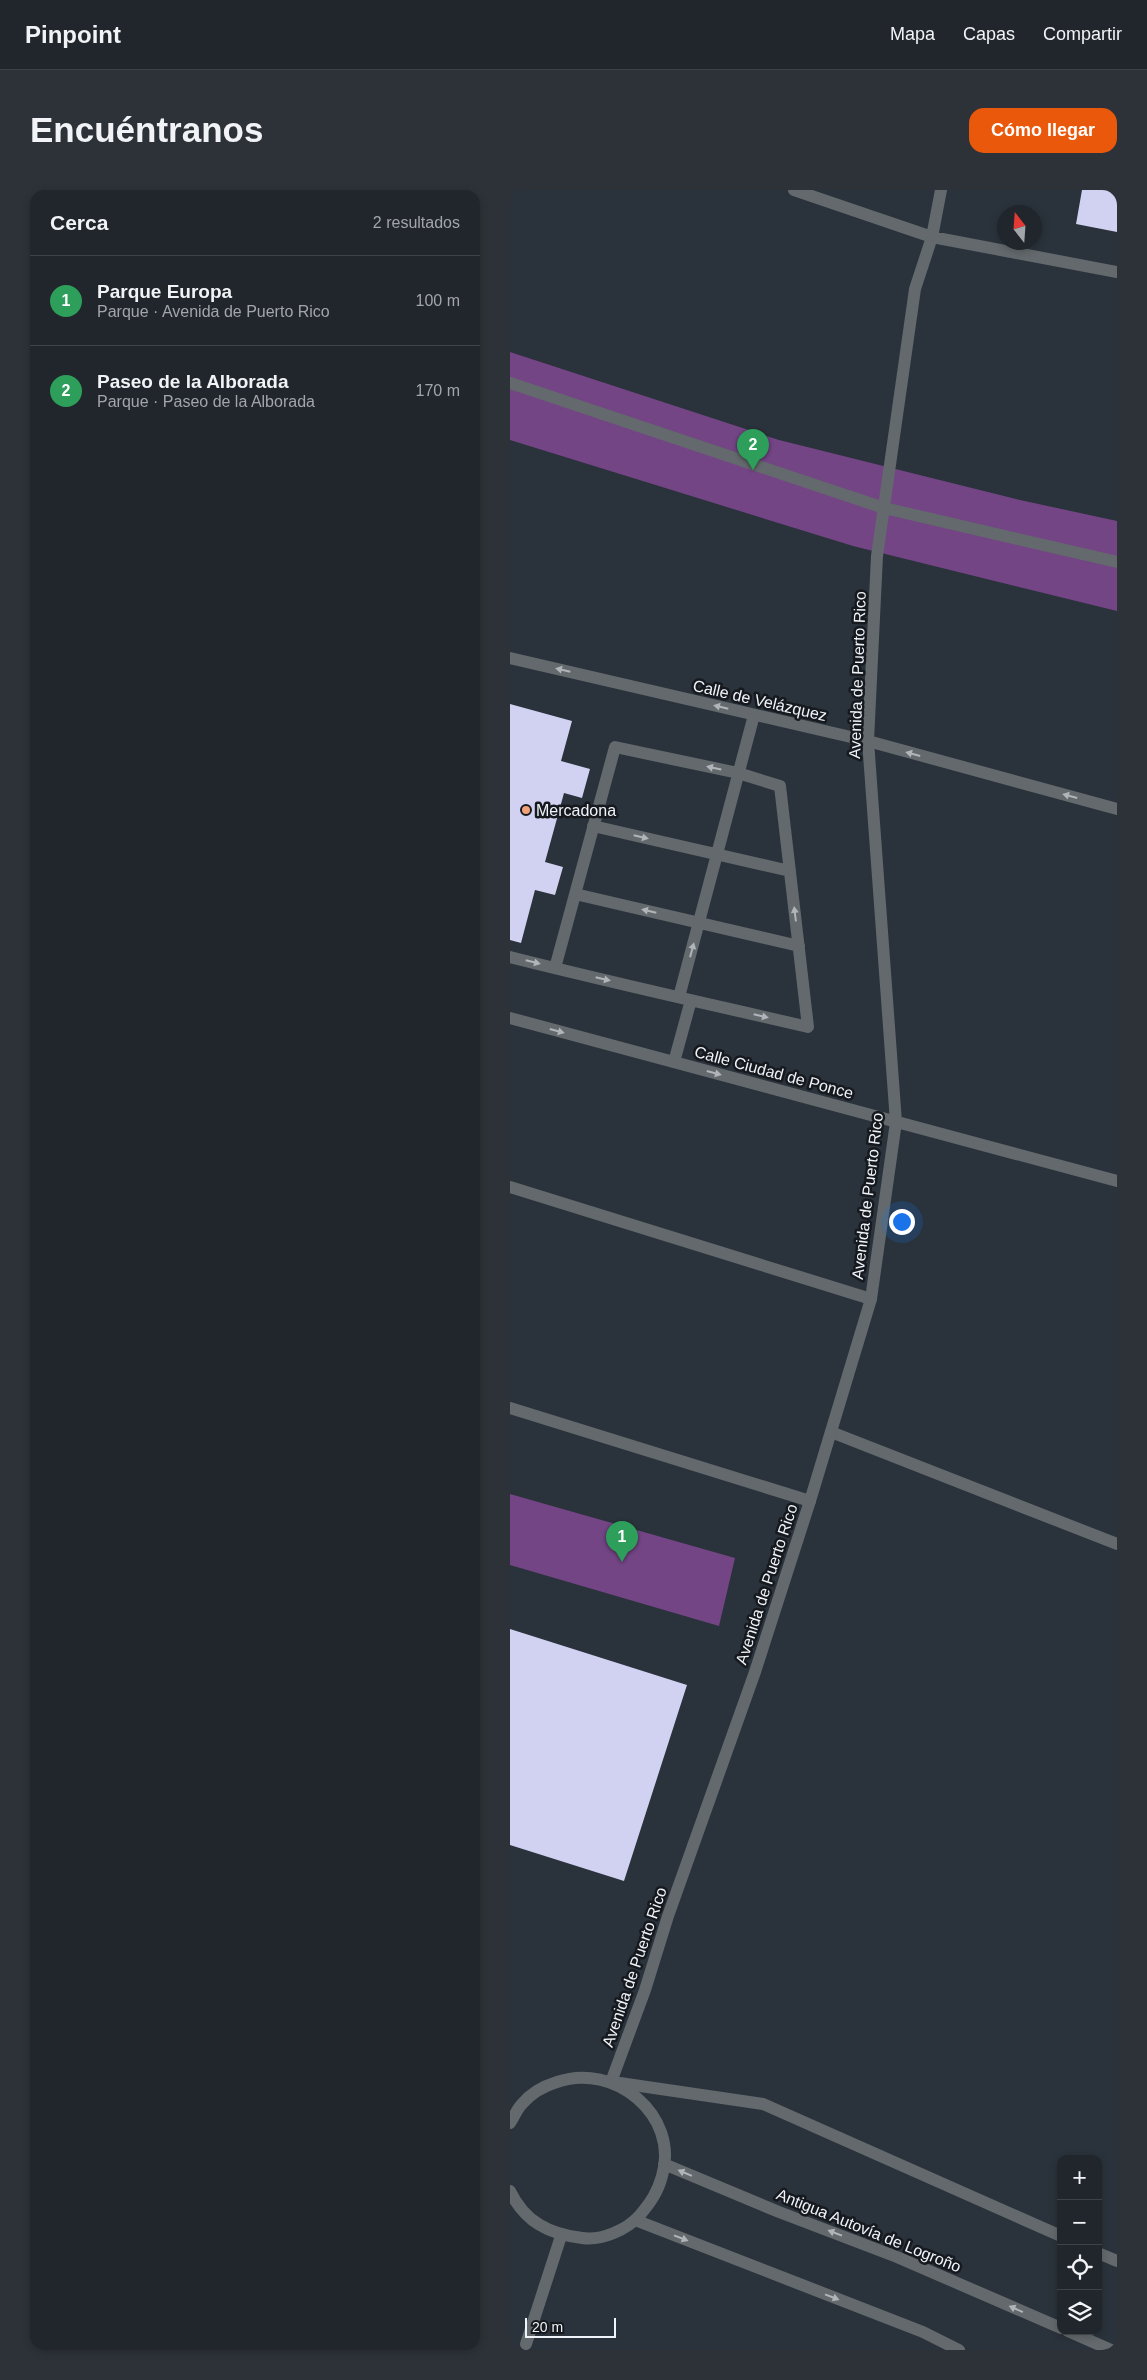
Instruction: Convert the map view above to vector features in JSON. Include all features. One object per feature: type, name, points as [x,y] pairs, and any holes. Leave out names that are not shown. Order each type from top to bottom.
[{"type":"street","points":[[794,190],[932,237],[1117,272]]},
{"type":"street","name":"Avenida de Puerto Rico","points":[[611,2082],[645,1990],[668,1916],[754,1672],[810,1501],[871,1298],[896,1122],[868,742],[877,556],[915,290],[932,237],[942,190]]},
{"type":"street","points":[[510,383],[884,508],[1117,562]]},
{"type":"street","name":"Calle de Velázquez","points":[[510,658],[868,742],[1117,809]]},
{"type":"street","points":[[674,1062],[699,922],[754,715]]},
{"type":"street","points":[[510,957],[555,968],[685,999],[808,1027],[780,786],[738,773],[615,747],[555,968]]},
{"type":"street","points":[[594,826],[790,871]]},
{"type":"street","points":[[575,894],[799,946]]},
{"type":"street","name":"Calle Ciudad de Ponce","points":[[510,1018],[1117,1181]]},
{"type":"street","points":[[510,1187],[871,1298]]},
{"type":"street","points":[[510,1408],[810,1501]]},
{"type":"street","points":[[831,1432],[1117,1544]]},
{"type":"street","points":[[510,2191],[517,2205],[537,2224],[560,2236],[587,2239],[612,2234],[635,2220],[652,2200],[663,2176],[665,2150],[658,2124],[644,2102],[623,2086],[597,2077],[570,2077],[544,2086],[522,2103],[512,2115]]},
{"type":"street","points":[[611,2082],[763,2104],[1057,2234]]},
{"type":"street","name":"Antigua Autovía de Logroño","points":[[664,2164],[779,2212],[897,2257],[1057,2326]]},
{"type":"street","points":[[635,2220],[922,2332],[960,2350]]},
{"type":"street","points":[[526,2344],[560,2236]]},
{"type":"street","points":[[1102,2255],[1117,2261]]},
{"type":"street","points":[[1077,2335],[1111,2350]]},
{"type":"shaded area","points":[[510,352],[779,440],[1020,500],[1117,521],[1117,611],[853,546],[510,440]]},
{"type":"shaded area","points":[[510,1494],[735,1558],[719,1626],[510,1565]]},
{"type":"building","points":[[1082,190],[1117,190],[1117,232],[1076,224]]},
{"type":"building","points":[[510,704],[572,721],[561,761],[590,769],[582,798],[564,793],[545,862],[563,867],[555,895],[535,890],[521,943],[510,940]]},
{"type":"building","points":[[510,1629],[687,1685],[624,1881],[510,1845]]},
{"type":"place","name":"Paseo de la Alborada","points":[[753,470]]},
{"type":"place","name":"Mercadona","points":[[526,810]]},
{"type":"place","name":"Parque Europa","points":[[622,1562]]}]
